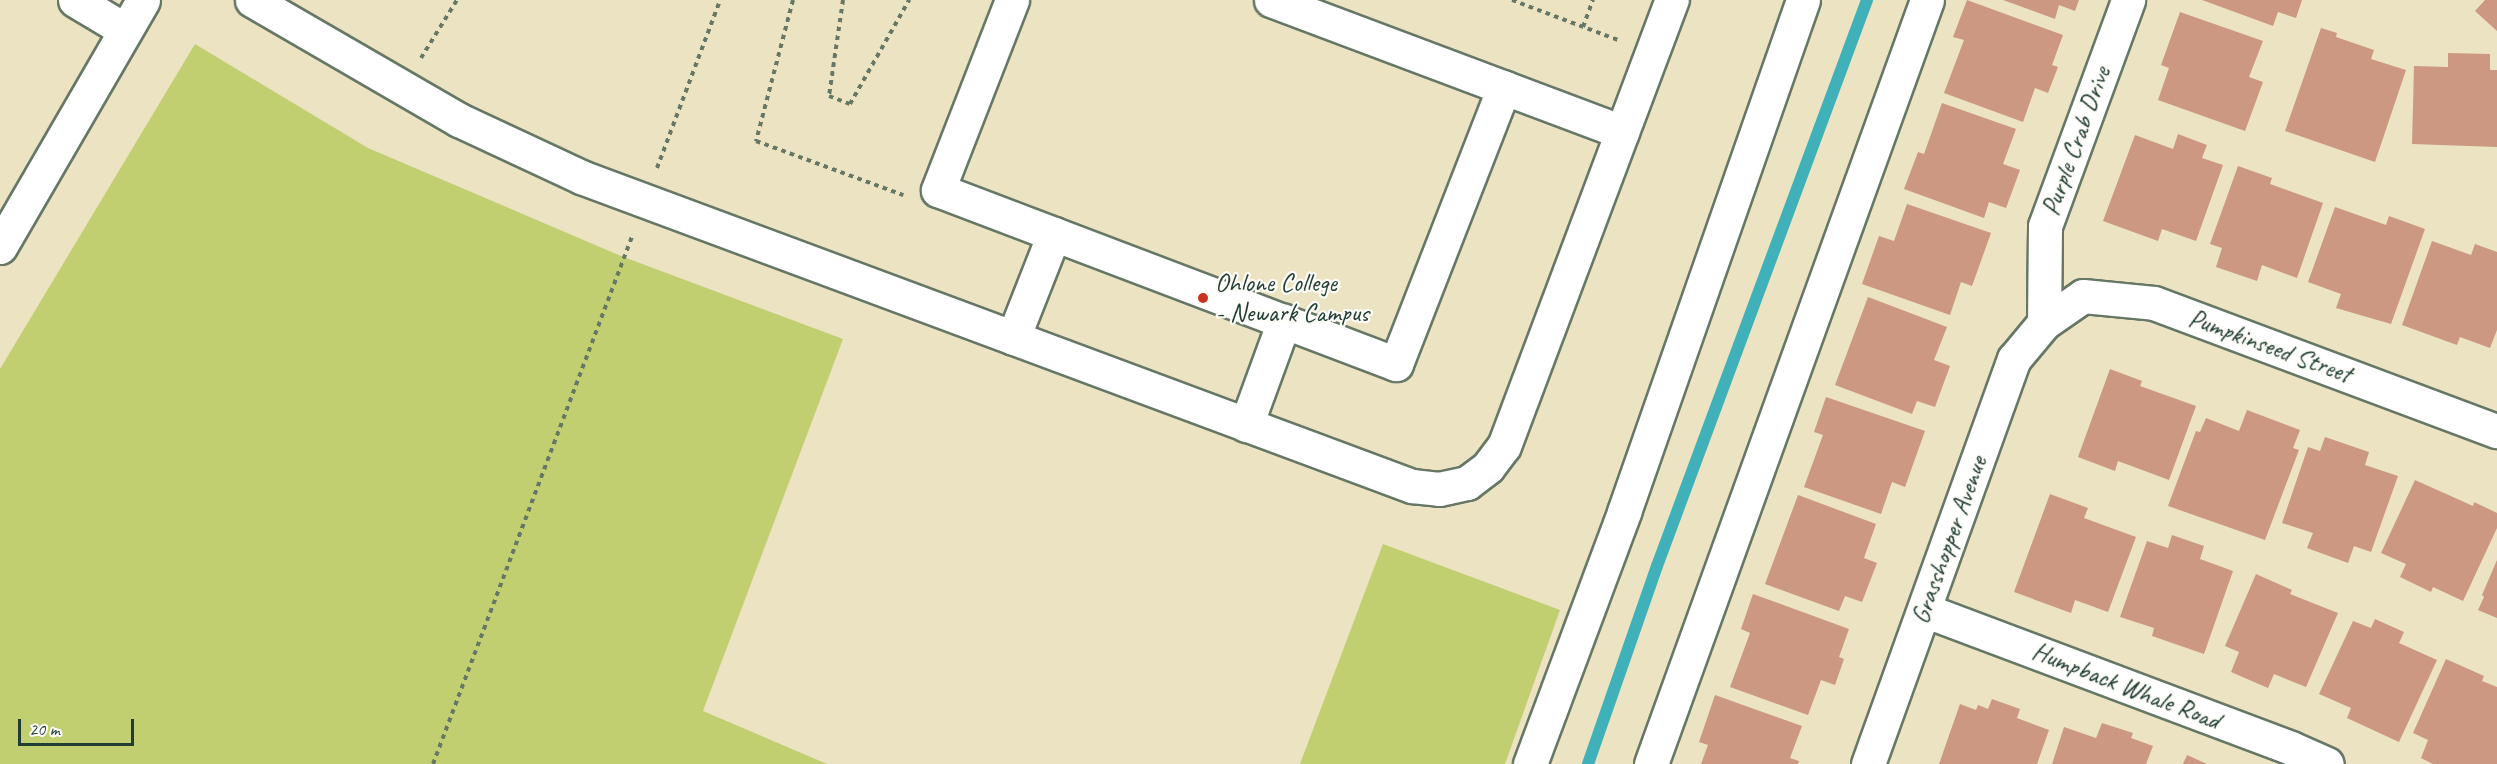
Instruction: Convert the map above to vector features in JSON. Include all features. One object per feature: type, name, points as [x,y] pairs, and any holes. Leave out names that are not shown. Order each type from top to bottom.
[{"type":"street","points":[[75,0],[125,30]]},
{"type":"street","points":[[0,247],[143,0]]},
{"type":"street","points":[[252,0],[401,89],[519,150],[645,201],[1246,425],[1412,486],[1438,489],[1467,483],[1488,467],[1504,446],[1672,0]]},
{"type":"street","points":[[1012,0],[938,190],[1396,364],[1504,87]]},
{"type":"street","points":[[1271,0],[1622,132]]},
{"type":"street","points":[[1530,764],[1624,512],[1803,0]]},
{"type":"street","points":[[1651,764],[1927,0]]},
{"type":"street","name":"Purple Crab Drive","points":[[2044,322],[2045,226],[2128,0]]},
{"type":"street","points":[[1013,338],[1054,234]]},
{"type":"street","name":"Pumpkinseed Street","points":[[2044,322],[2083,296],[2154,303],[2497,431]]},
{"type":"street","points":[[1246,425],[1284,321]]},
{"type":"street","name":"Grasshopper Avenue","points":[[1868,764],[2014,359],[2044,322]]},
{"type":"street","name":"Humpback Whale Road","points":[[1924,610],[2291,748],[2327,764]]},
{"type":"path","points":[[401,89],[457,0]]},
{"type":"path","points":[[433,764],[720,0]]},
{"type":"path","points":[[793,0],[756,141],[915,199],[938,190]]},
{"type":"path","points":[[843,0],[829,96],[850,104],[909,0]]},
{"type":"path","points":[[1512,0],[1652,53]]},
{"type":"path","points":[[1583,27],[1593,0]]},
{"type":"green space","points":[[195,44],[368,148],[621,256],[843,339],[703,711],[827,764],[0,764],[0,369]]},
{"type":"green space","points":[[1383,544],[1560,610],[1505,764],[1300,764]]},
{"type":"building","points":[[1967,0],[2063,35],[2052,65],[2058,67],[2048,93],[2035,88],[2023,122],[1944,93],[1964,40],[1953,37]]},
{"type":"building","points":[[2003,0],[2079,0],[2075,11],[2059,5],[2055,19]]},
{"type":"building","points":[[2202,0],[2302,0],[2296,18],[2278,12],[2273,26]]},
{"type":"building","points":[[2485,0],[2497,0],[2497,31],[2475,11]]},
{"type":"building","points":[[2180,12],[2263,41],[2249,77],[2263,82],[2245,131],[2158,100],[2169,68],[2161,65]]},
{"type":"building","points":[[2321,28],[2337,33],[2336,37],[2374,50],[2371,59],[2406,70],[2375,162],[2285,131]]},
{"type":"building","points":[[2448,53],[2490,54],[2490,70],[2497,70],[2497,147],[2412,144],[2414,66],[2448,67]]},
{"type":"building","points":[[1942,103],[2016,129],[2003,164],[2020,170],[2006,208],[1989,202],[1984,218],[1904,189],[1918,152],[1924,154]]},
{"type":"building","points":[[2178,134],[2207,145],[2202,158],[2223,165],[2196,241],[2162,229],[2158,241],[2103,221],[2135,135],[2173,149]]},
{"type":"building","points":[[2238,166],[2272,178],[2270,184],[2323,203],[2297,278],[2262,265],[2257,281],[2216,267],[2222,248],[2210,244]]},
{"type":"building","points":[[1907,204],[1991,233],[1972,286],[1961,282],[1950,315],[1862,284],[1879,236],[1894,241]]},
{"type":"building","points":[[2335,207],[2386,225],[2389,216],[2425,229],[2391,324],[2336,308],[2341,294],[2308,282]]},
{"type":"building","points":[[2432,241],[2471,255],[2475,244],[2497,252],[2497,330],[2490,348],[2460,337],[2457,345],[2402,325]]},
{"type":"building","points":[[1868,297],[1947,327],[1934,360],[1950,366],[1935,407],[1917,401],[1912,414],[1835,385]]},
{"type":"building","points":[[2110,369],[2142,381],[2140,386],[2196,406],[2169,480],[2118,461],[2115,471],[2078,457]]},
{"type":"building","points":[[1826,397],[1925,431],[1905,487],[1892,482],[1881,514],[1804,487],[1823,435],[1814,432]]},
{"type":"building","points":[[2247,410],[2300,430],[2293,448],[2299,450],[2265,540],[2168,506],[2196,431],[2200,432],[2206,418],[2239,431]]},
{"type":"building","points":[[2325,437],[2369,452],[2365,465],[2398,476],[2371,552],[2354,546],[2348,563],[2307,548],[2313,533],[2282,523],[2308,447],[2320,451]]},
{"type":"building","points":[[2415,480],[2473,506],[2474,502],[2497,513],[2497,528],[2463,601],[2433,587],[2431,592],[2400,577],[2406,564],[2381,553]]},
{"type":"building","points":[[2050,494],[2088,508],[2084,518],[2136,537],[2108,612],[2075,600],[2071,613],[2014,592]]},
{"type":"building","points":[[1798,495],[1876,524],[1864,558],[1877,563],[1862,602],[1845,596],[1839,611],[1765,584]]},
{"type":"building","points":[[2172,535],[2204,546],[2200,559],[2233,571],[2204,654],[2152,636],[2154,628],[2120,617],[2147,541],[2168,548]]},
{"type":"building","points":[[2497,560],[2497,618],[2478,610]]},
{"type":"building","points":[[2256,574],[2292,590],[2290,594],[2338,613],[2306,687],[2274,674],[2268,688],[2231,672],[2239,652],[2225,646]]},
{"type":"building","points":[[1753,594],[1849,629],[1839,657],[1844,659],[1835,685],[1821,680],[1808,715],[1730,687],[1750,633],[1741,629]]},
{"type":"building","points":[[2375,619],[2404,632],[2399,643],[2437,660],[2399,742],[2347,718],[2351,708],[2319,694],[2353,621],[2371,628]]},
{"type":"building","points":[[2446,659],[2484,676],[2482,681],[2497,687],[2497,764],[2433,764],[2421,758],[2428,740],[2413,733]]},
{"type":"building","points":[[1715,695],[1802,726],[1790,758],[1799,761],[1798,764],[1701,764],[1708,745],[1699,742]]},
{"type":"building","points":[[1992,699],[2020,709],[2017,718],[2049,730],[2037,764],[1939,764],[1960,704],[1976,710],[1978,705],[1988,709]]},
{"type":"building","points":[[2102,723],[2133,733],[2131,738],[2153,746],[2146,764],[2052,764],[2064,727],[2096,738]]},
{"type":"building","points":[[2187,755],[2207,764],[2183,764]]},
{"type":"waterway","points":[[1588,764],[1657,566],[1867,0]]},
{"type":"place","name":"Ohlone College - Newark Campus","points":[[1203,298]]}]
